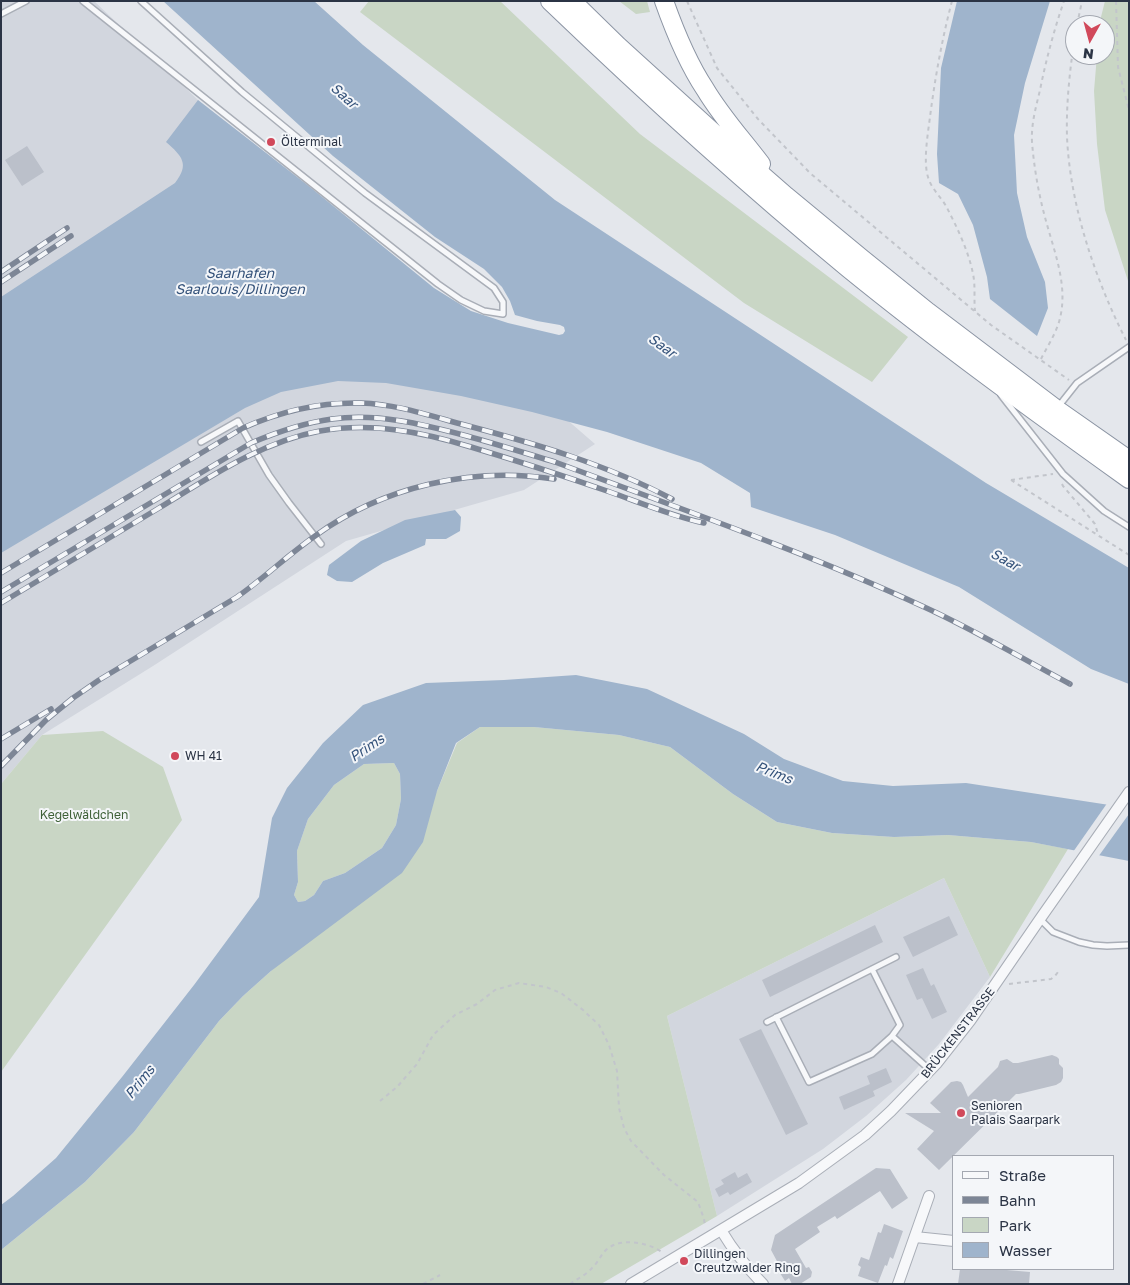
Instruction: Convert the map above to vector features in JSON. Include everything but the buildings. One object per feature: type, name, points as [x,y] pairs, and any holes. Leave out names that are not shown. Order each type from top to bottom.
[{"type":"highway","points":[[550,1],[707,147],[855,273],[983,373],[1129,479]]},
{"type":"highway","points":[[572,1],[618,46],[716,135],[861,258],[920,306],[1056,410],[1129,460]]},
{"type":"highway","points":[[664,1],[677,37],[704,89],[722,115],[786,196]]},
{"type":"street","name":"BRÜCKENSTRASSE","points":[[631,1284],[799,1183],[865,1135],[891,1111],[931,1070],[970,1021],[1129,792]]},
{"type":"street","points":[[898,1284],[929,1196]]},
{"type":"street","points":[[721,1230],[742,1262],[762,1284]]},
{"type":"street","points":[[915,1237],[952,1241]]},
{"type":"lane","points":[[1,14],[26,1]]},
{"type":"lane","points":[[83,1],[438,284],[461,300],[484,311],[503,314],[504,302],[494,288],[365,193],[242,92],[141,1]]},
{"type":"lane","points":[[1056,410],[1076,383],[1129,346]]},
{"type":"lane","points":[[983,373],[1063,474],[1104,511],[1129,527]]},
{"type":"lane","points":[[201,442],[238,420],[269,475],[321,544]]},
{"type":"lane","points":[[1040,919],[1049,930],[1079,942],[1107,946],[1129,945]]},
{"type":"lane","points":[[767,1022],[896,957]]},
{"type":"lane","points":[[776,1017],[809,1082],[872,1054],[892,1036],[900,1025],[872,969]]},
{"type":"lane","points":[[892,1036],[931,1070]]},
{"type":"path","points":[[688,1],[717,68],[758,119],[810,173],[991,325],[1067,380],[1076,383]]},
{"type":"path","points":[[952,1],[936,70],[927,135],[926,167],[931,186],[945,205],[969,260],[974,279],[975,311]]},
{"type":"path","points":[[1040,360],[1059,322],[1062,289],[1060,268],[1046,219],[1036,172],[1032,141],[1032,120],[1064,1]]},
{"type":"path","points":[[1079,15],[1082,1]]},
{"type":"path","points":[[1116,1],[1118,67],[1129,110]]},
{"type":"path","points":[[1070,65],[1067,136],[1069,164],[1076,203],[1088,246],[1112,312],[1129,346]]},
{"type":"path","points":[[1099,535],[1095,524],[1062,486],[1063,474],[1056,473],[1011,480],[1129,555]]},
{"type":"path","points":[[995,986],[1050,979],[1058,972]]},
{"type":"path","points":[[380,1101],[397,1087],[417,1064],[433,1035],[455,1015],[477,1004],[495,990],[519,983],[546,987],[561,993],[599,1025],[609,1045],[618,1071],[619,1108],[624,1128],[631,1141],[658,1170],[698,1202],[704,1220],[706,1239]]},
{"type":"path","points":[[570,1284],[593,1268],[609,1247],[621,1243],[637,1242],[655,1247],[672,1260]]},
{"type":"path","points":[[422,1284],[440,1275]]},
{"type":"shaded area","name":"Saarhafen Saarlouis/Dillingen","points":[[1,1],[94,1],[198,100],[595,444],[524,490],[346,541],[153,666],[42,735],[1,784]]},
{"type":"shaded area","points":[[944,878],[990,977],[939,1044],[906,1080],[866,1116],[823,1149],[717,1216],[667,1016]]},
{"type":"green space","points":[[369,1],[500,1],[640,134],[908,337],[872,382],[744,303],[360,12]]},
{"type":"green space","points":[[619,1],[647,1],[650,12],[636,14]]},
{"type":"green space","points":[[1105,1],[1129,1],[1129,284],[1105,210],[1097,144],[1094,91],[1096,65],[1115,65],[1115,15],[1102,15]]},
{"type":"green space","points":[[480,727],[534,727],[619,735],[670,747],[733,794],[777,822],[832,833],[894,837],[948,835],[1031,842],[1068,849],[990,977],[944,878],[667,1016],[717,1216],[601,1284],[1,1284],[1,1250],[85,1182],[134,1132],[219,1021],[271,971],[437,791],[457,743]]},
{"type":"green space","name":"Kegelwäldchen","points":[[103,731],[163,767],[182,820],[1,1072],[1,784],[42,735]]},
{"type":"green space","points":[[394,763],[400,774],[401,799],[396,825],[382,848],[345,873],[323,881],[314,895],[305,901],[298,902],[294,895],[298,882],[297,851],[308,819],[334,785],[364,764]]},
{"type":"water","name":"Saar","points":[[163,1],[314,1],[363,45],[555,200],[986,483],[1129,568],[1129,684],[1091,669],[959,587],[835,535],[751,507],[750,493],[701,463],[607,432],[532,412],[461,396],[386,383],[338,381],[281,392],[245,408],[1,553],[1,297],[175,183],[180,176],[183,165],[180,156],[166,142],[198,100],[310,187],[434,288],[471,311],[508,323],[559,335],[565,331],[564,327],[560,325],[515,315],[502,287],[484,269],[435,237],[333,156]]},
{"type":"water","points":[[957,1],[1050,1],[1025,83],[1014,135],[1017,193],[1027,237],[1045,282],[1048,308],[1037,336],[990,299],[987,277],[973,225],[958,194],[939,183],[937,154],[941,68]]},
{"type":"water","points":[[455,510],[461,517],[460,531],[446,539],[426,539],[425,545],[383,563],[352,582],[337,581],[327,575],[329,565],[361,541],[405,520]]},
{"type":"water","name":"Prims","points":[[576,675],[647,689],[744,734],[784,759],[843,781],[893,786],[966,783],[1129,808],[1129,861],[1031,842],[948,835],[894,837],[832,833],[777,822],[733,794],[670,747],[619,735],[534,727],[480,727],[456,743],[437,791],[423,842],[402,873],[271,971],[243,996],[219,1021],[134,1132],[85,1182],[1,1250],[1,1205],[56,1158],[194,985],[259,897],[272,818],[287,788],[323,743],[363,705],[426,683]],"holes":[[[394,763],[400,774],[401,799],[396,825],[382,848],[345,873],[323,881],[314,895],[305,901],[298,902],[294,895],[298,882],[297,851],[308,819],[334,785],[364,764]]]},
{"type":"pier","points":[[1108,802],[1129,805],[1129,814],[1098,857],[1073,852]]},
{"type":"railway","points":[[1,272],[67,228]]},
{"type":"railway","points":[[1,282],[71,236]]},
{"type":"railway","points":[[1,573],[243,428],[286,412],[330,404],[361,403],[386,405],[488,431],[595,465],[672,499]]},
{"type":"railway","points":[[1,592],[251,443],[290,428],[311,423],[332,419],[366,417],[417,424],[489,442],[555,462],[694,513],[786,548],[941,615],[1070,684]]},
{"type":"railway","points":[[1,603],[197,484],[237,462],[277,443],[298,436],[339,428],[378,428],[434,437],[558,474],[668,513],[704,523]]},
{"type":"railway","points":[[1,766],[46,720],[73,698],[99,680],[237,597],[305,543],[341,519],[398,493],[460,478],[523,476],[554,479]]},
{"type":"railway","points":[[1,739],[51,709]]},
{"type":"place","name":"Ölterminal","points":[[271,142]]},
{"type":"place","name":"WH 41","points":[[175,756]]},
{"type":"place","name":"Senioren Palais Saarpark","points":[[961,1113]]},
{"type":"place","name":"Dillingen Creutzwalder Ring","points":[[684,1261]]}]
